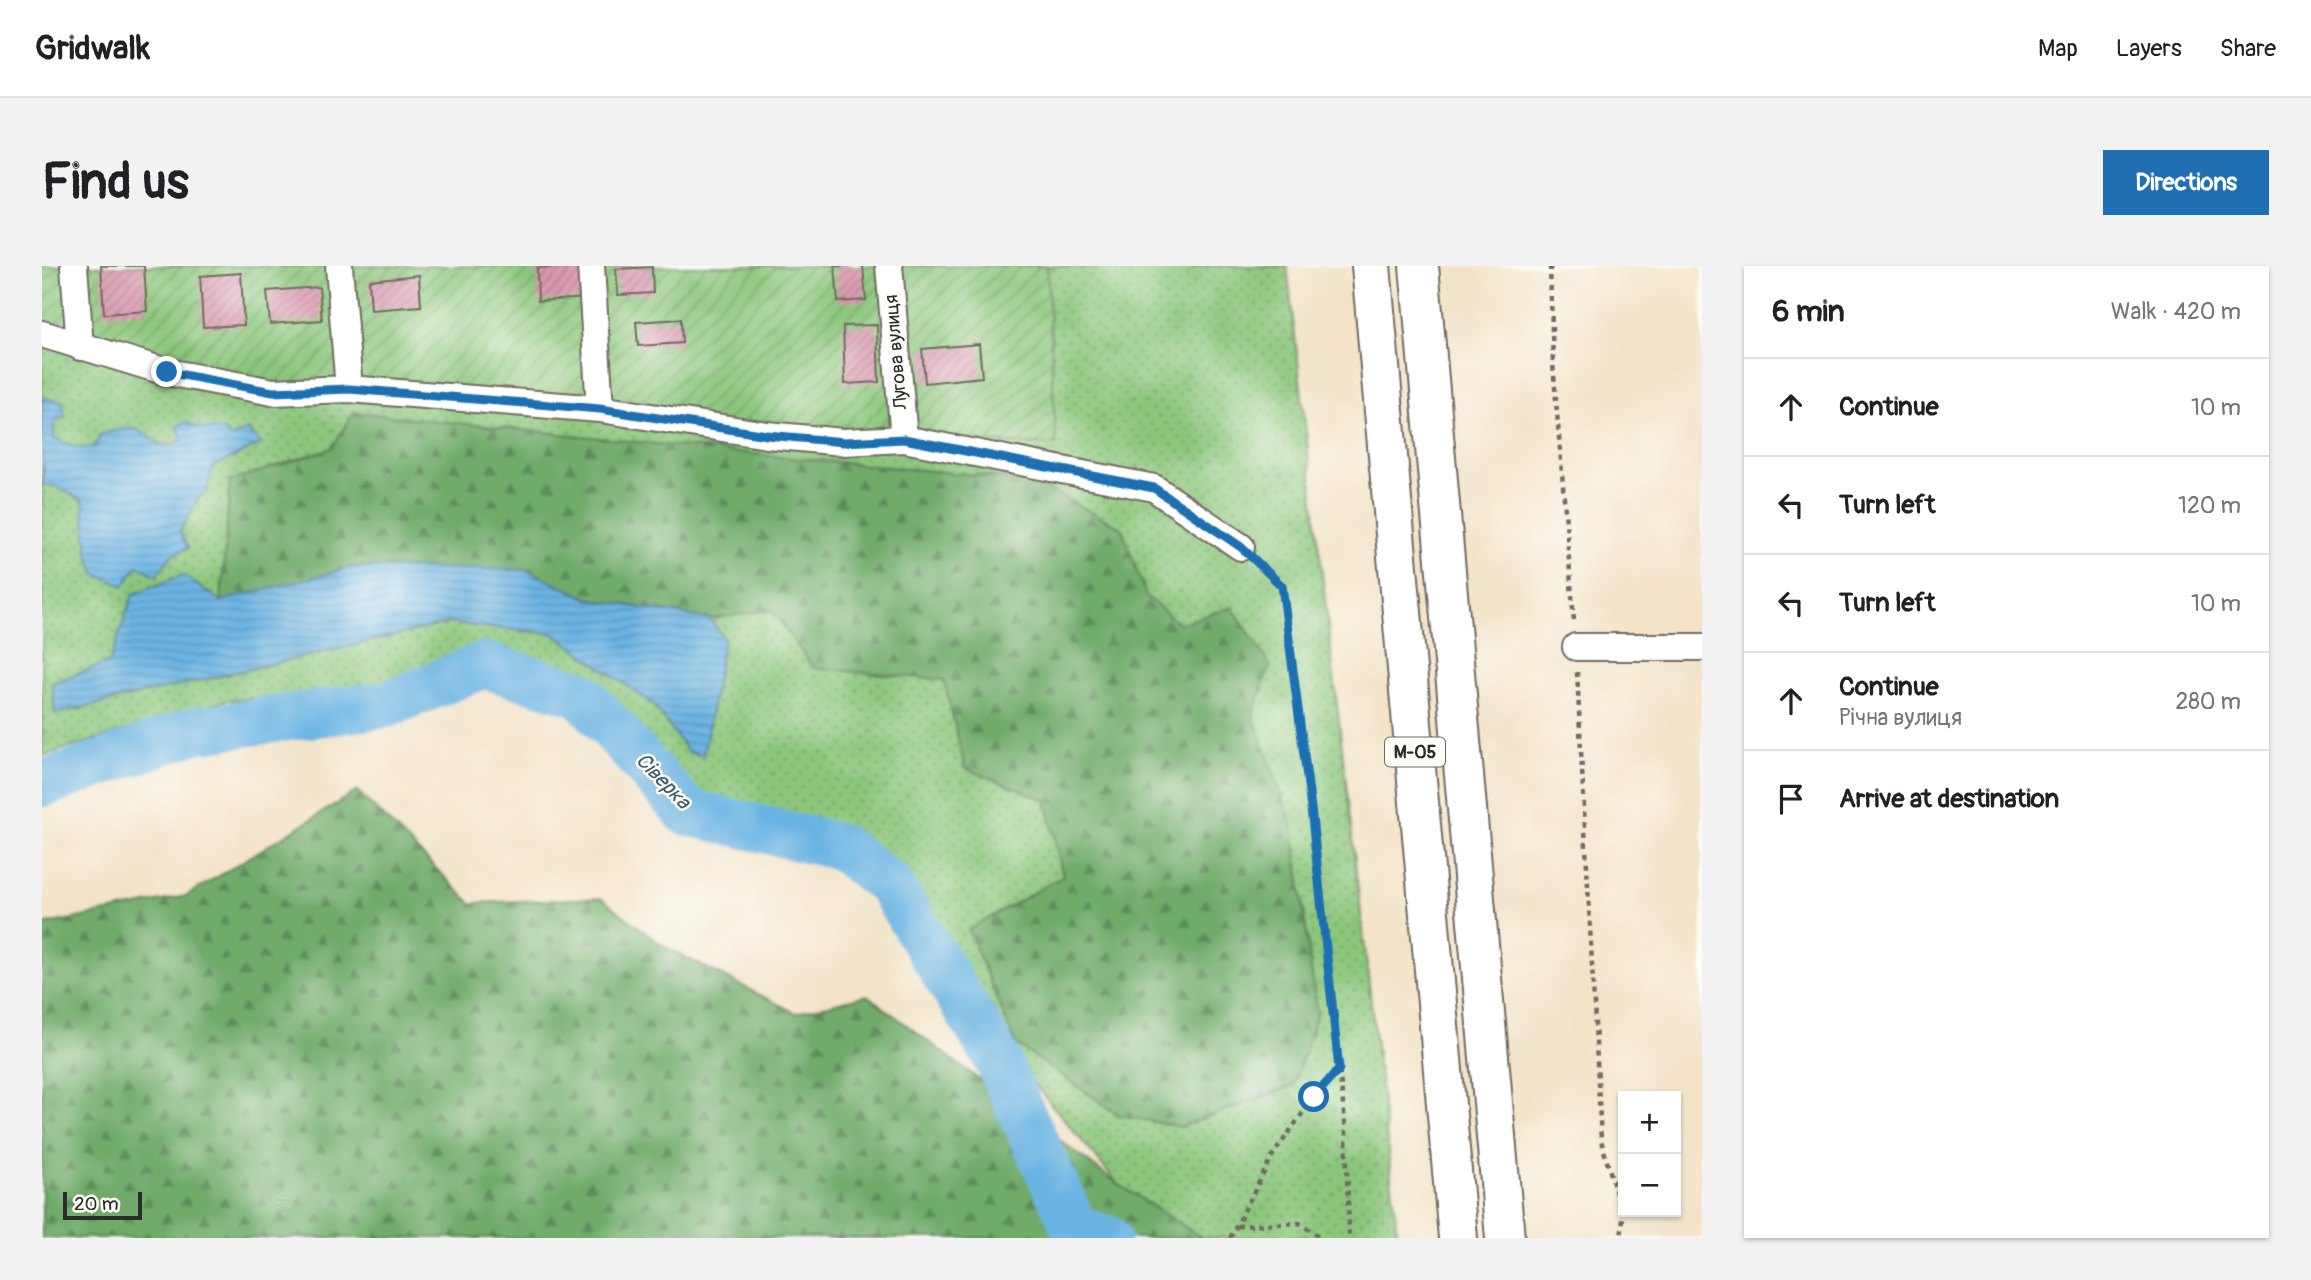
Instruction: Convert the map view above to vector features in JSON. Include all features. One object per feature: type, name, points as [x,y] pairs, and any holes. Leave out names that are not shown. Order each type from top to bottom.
[{"type":"highway","name":"М-05","points":[[1371,266],[1458,1238]]},
{"type":"highway","name":"М-05","points":[[1419,266],[1505,1237]]},
{"type":"street","points":[[74,266],[80,347]]},
{"type":"street","points":[[339,266],[349,389]]},
{"type":"street","points":[[591,266],[600,409]]},
{"type":"street","name":"Лугова вулиця","points":[[889,266],[904,439]]},
{"type":"street","points":[[42,334],[167,372],[273,392],[349,389],[600,409],[767,435],[844,442],[904,439],[1154,488],[1241,547]]},
{"type":"street","points":[[1576,647],[1702,647]]},
{"type":"path","points":[[1550,266],[1553,363],[1576,647],[1601,1140],[1623,1218],[1621,1238]]},
{"type":"path","points":[[1241,547],[1282,586],[1311,808],[1346,1132],[1349,1238]]},
{"type":"path","points":[[1230,1238],[1273,1155],[1314,1097],[1339,1069]]},
{"type":"path","points":[[1236,1226],[1299,1223],[1322,1238]]},
{"type":"green space","points":[[42,266],[1047,266],[1056,445],[904,439],[273,392],[42,334]]},
{"type":"green space","points":[[1047,266],[1287,266],[1398,1238],[1202,1238],[1118,1184],[1031,1080],[915,894],[850,837],[701,796],[586,678],[491,644],[348,695],[227,700],[42,756],[42,334],[904,439],[1056,444]]},
{"type":"green space","points":[[354,412],[1030,480],[1122,528],[1146,596],[1179,624],[1232,607],[1270,665],[1253,715],[1293,828],[1317,1014],[1293,1086],[1181,1127],[1119,1115],[1016,1044],[968,930],[1063,876],[1046,800],[965,768],[944,680],[813,668],[772,610],[710,619],[589,599],[527,570],[221,601],[230,481],[332,448]]},
{"type":"green space","points":[[357,791],[471,903],[601,898],[665,947],[796,1013],[867,995],[1118,1184],[1202,1238],[42,1238],[42,925],[186,896]]},
{"type":"water","points":[[45,398],[63,401],[64,418],[55,419],[54,439],[81,448],[95,447],[100,434],[121,429],[140,431],[161,444],[174,444],[183,439],[176,427],[185,422],[203,429],[222,430],[232,437],[248,430],[261,444],[213,467],[207,492],[198,498],[180,532],[188,548],[172,555],[157,575],[137,566],[124,586],[95,574],[88,553],[83,501],[54,485],[42,485],[42,404]]},
{"type":"water","points":[[353,567],[527,570],[589,599],[710,619],[724,638],[703,756],[688,752],[653,704],[554,634],[449,623],[55,714],[52,683],[110,662],[133,594],[183,575],[221,601]]},
{"type":"building","points":[[101,266],[144,266],[147,311],[104,314]]},
{"type":"building","points":[[580,266],[590,298],[538,301],[537,268]]},
{"type":"building","points":[[835,266],[863,266],[866,300],[838,302]]},
{"type":"building","points":[[652,267],[653,293],[618,295],[616,269]]},
{"type":"building","points":[[241,273],[244,325],[203,327],[200,276]]},
{"type":"building","points":[[419,275],[421,306],[371,310],[369,280]]},
{"type":"building","points":[[319,287],[322,320],[270,324],[267,291]]},
{"type":"building","points":[[681,319],[682,343],[638,346],[636,322]]},
{"type":"building","points":[[877,325],[879,382],[845,384],[843,326]]},
{"type":"building","points":[[979,344],[982,377],[925,383],[922,349]]},
{"type":"waterway","name":"Сіверка","points":[[42,784],[196,730],[388,704],[484,665],[581,694],[687,812],[840,847],[889,884],[995,1055],[1076,1230],[1107,1238]]},
{"type":"waterway","points":[[1069,1238],[1076,1230]]},
{"type":"route","points":[[167,372],[273,392],[349,389],[600,409],[767,435],[844,442],[904,439],[1154,488],[1241,547],[1282,586],[1311,808],[1339,1069],[1314,1097]]}]
